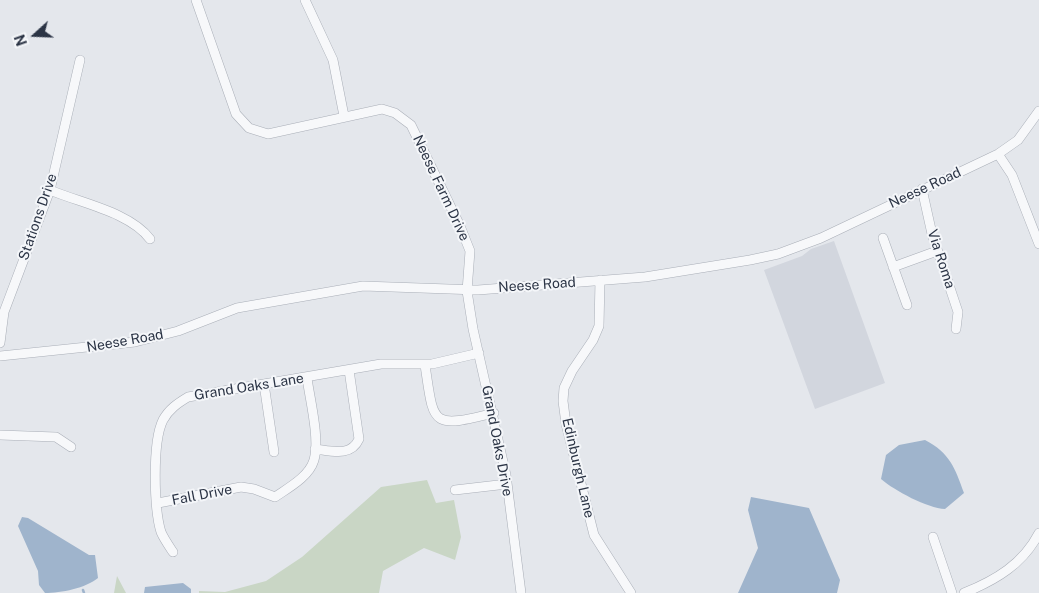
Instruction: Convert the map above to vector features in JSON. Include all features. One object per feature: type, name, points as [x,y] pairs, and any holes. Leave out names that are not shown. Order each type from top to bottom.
[{"type":"street","name":"Neese Farm Drive","points":[[196,0],[236,114],[249,128],[258,132],[276,133],[344,116],[382,109],[395,113],[411,125],[468,246],[470,252],[467,291]]},
{"type":"street","points":[[305,0],[333,60],[344,116]]},
{"type":"street","name":"Stations Drive","points":[[0,343],[4,312],[50,190],[80,60]]},
{"type":"street","name":"Neese Road","points":[[0,356],[135,342],[178,331],[237,308],[363,286],[467,291],[673,273],[778,254],[821,238],[998,154],[1021,136],[1039,111]]},
{"type":"street","points":[[998,154],[1012,175],[1039,244]]},
{"type":"street","name":"Via Roma","points":[[922,189],[937,251],[958,312],[956,329]]},
{"type":"street","points":[[50,190],[92,205],[137,225],[150,239]]},
{"type":"street","points":[[883,238],[907,305]]},
{"type":"street","points":[[893,267],[937,251]]},
{"type":"street","name":"Edinburgh Lane","points":[[600,280],[599,326],[572,371],[564,388],[563,401],[566,424],[594,535],[631,593]]},
{"type":"street","name":"Grand Oaks Drive","points":[[467,291],[507,484],[521,593]]},
{"type":"street","name":"Grand Oaks Lane","points":[[173,552],[162,532],[155,477],[159,432],[162,422],[172,407],[188,397],[381,364],[425,365],[479,353]]},
{"type":"street","points":[[425,365],[431,409],[440,420],[465,419],[494,414]]},
{"type":"street","points":[[307,378],[315,449],[345,452],[351,449],[359,439],[348,370]]},
{"type":"street","points":[[264,384],[274,452]]},
{"type":"street","points":[[0,435],[56,437],[71,446]]},
{"type":"street","name":"Fall Drive","points":[[158,503],[242,487],[254,489],[274,497],[300,480],[314,462],[315,449]]},
{"type":"street","points":[[455,490],[507,484]]},
{"type":"street","points":[[964,593],[985,585],[1009,570],[1024,557],[1039,533]]},
{"type":"street","points":[[933,537],[952,593]]},
{"type":"shaded area","points":[[834,241],[885,383],[815,409],[764,270],[802,256],[811,249]]},
{"type":"green space","points":[[427,480],[436,503],[454,500],[461,537],[455,560],[424,548],[383,571],[379,593],[199,593],[199,591],[225,592],[266,581],[302,557],[381,487]]},
{"type":"green space","points":[[117,576],[126,593],[114,593]]},
{"type":"water","points":[[925,440],[946,456],[958,476],[964,493],[945,509],[929,506],[894,489],[881,479],[886,455],[899,445]]},
{"type":"water","points":[[751,497],[809,508],[840,580],[837,593],[738,593],[758,548],[748,510]]},
{"type":"water","points":[[22,517],[28,518],[89,555],[95,555],[98,578],[87,585],[73,589],[45,593],[39,585],[38,571],[18,526]]},
{"type":"water","points":[[183,583],[191,589],[191,593],[144,593],[145,587]]}]
